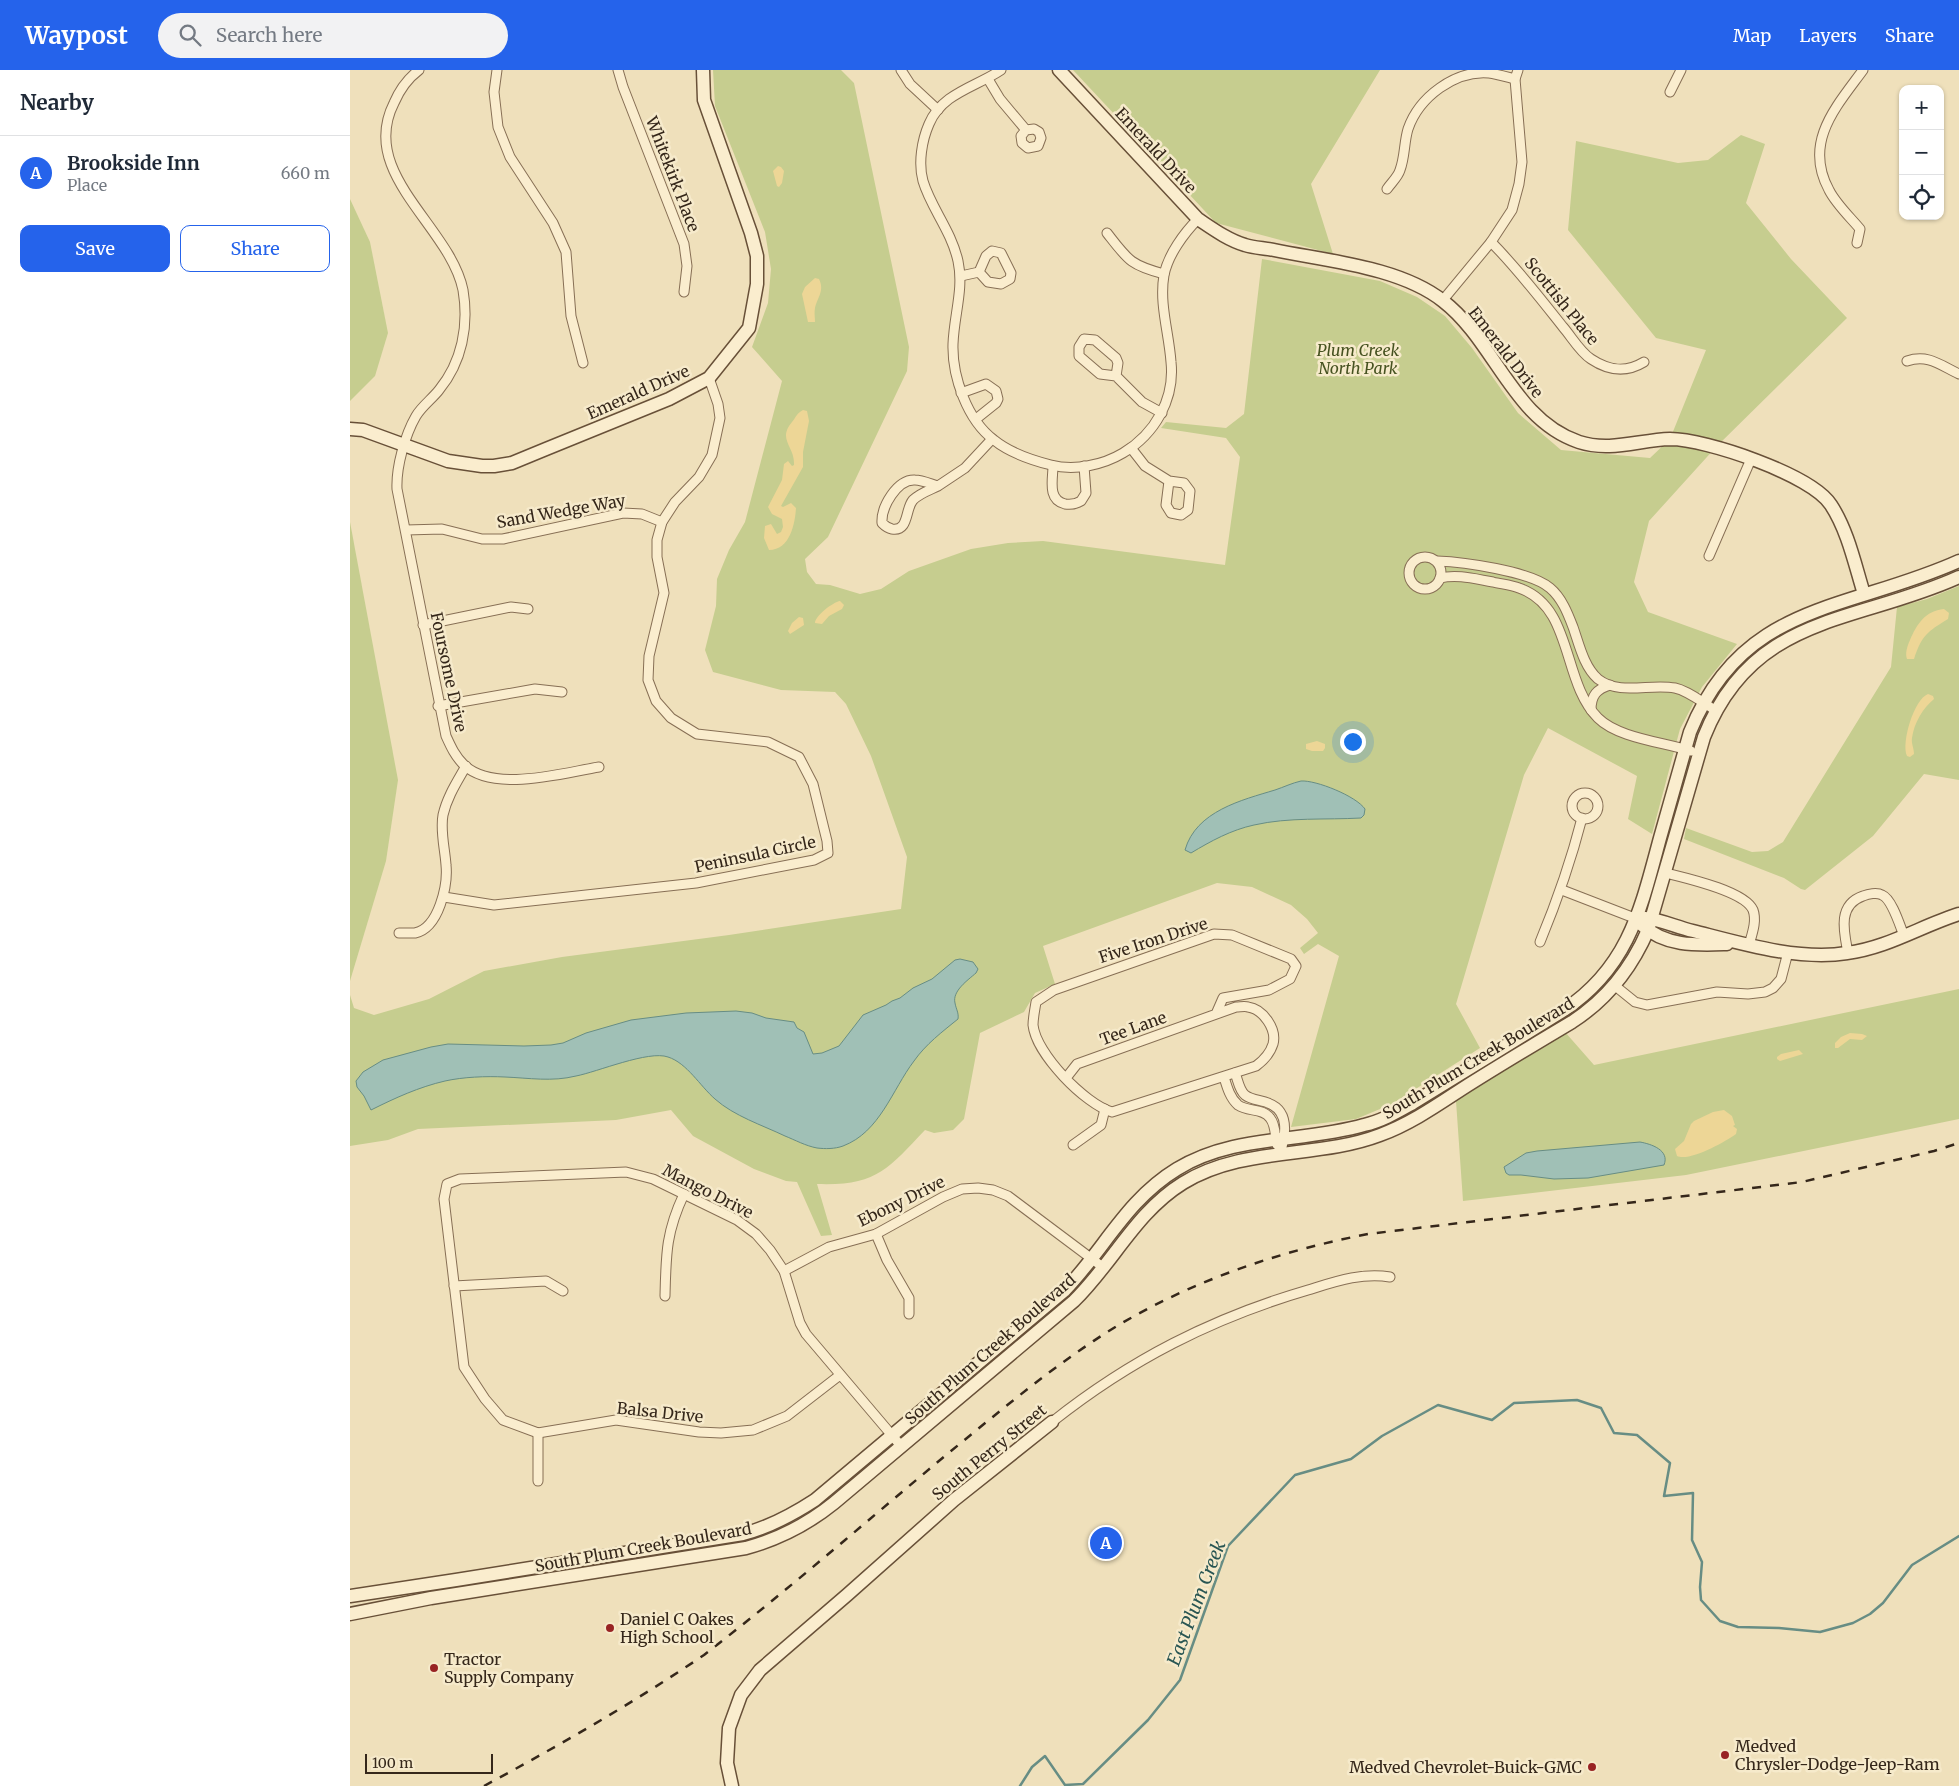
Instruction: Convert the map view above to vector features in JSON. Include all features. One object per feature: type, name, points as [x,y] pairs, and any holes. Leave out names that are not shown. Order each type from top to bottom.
[{"type":"street","name":"Foursome Drive","points":[[419,70],[401,88],[388,114],[385,138],[387,151],[399,181],[446,250],[462,287],[465,307],[464,336],[454,366],[447,380],[416,416],[405,445],[396,479],[438,706],[446,736],[454,753],[466,766],[481,774],[497,779],[518,780],[599,767]]},
{"type":"street","points":[[496,70],[494,92],[498,127],[510,156],[553,223],[566,252],[573,330],[582,363]]},
{"type":"street","name":"Whitekirk Place","points":[[618,70],[684,244],[688,266],[684,292]]},
{"type":"street","name":"Emerald Drive","points":[[350,429],[363,430],[464,464],[482,466],[512,463],[669,399],[709,378],[748,328],[757,284],[757,256],[751,233],[704,100],[702,70]]},
{"type":"street","points":[[901,70],[910,84],[938,110]]},
{"type":"street","points":[[1001,70],[988,79],[964,89],[949,98],[929,123],[922,146],[923,180],[948,231],[961,276],[953,345],[956,376],[961,393],[976,419],[992,440],[1011,451],[1053,466],[1084,466],[1102,463],[1131,448],[1146,435],[1162,413],[1172,373],[1162,291],[1164,274],[1174,252],[1198,219]]},
{"type":"street","name":"Emerald Drive","points":[[1059,70],[1198,219],[1223,236],[1246,245],[1388,273],[1443,300],[1473,331],[1525,404],[1551,429],[1580,442],[1612,446],[1670,439],[1704,443],[1751,459],[1808,484],[1822,493],[1831,505],[1846,535],[1864,594]]},
{"type":"street","points":[[1443,300],[1491,242],[1512,210],[1519,184],[1522,162],[1515,80],[1518,70]]},
{"type":"street","points":[[1670,92],[1681,70]]},
{"type":"street","points":[[1857,243],[1860,229],[1830,192],[1822,176],[1819,155],[1821,137],[1830,116],[1863,70]]},
{"type":"street","points":[[1387,189],[1400,172],[1408,128],[1419,109],[1431,95],[1447,83],[1465,76],[1488,73],[1515,80]]},
{"type":"street","points":[[988,79],[1000,99],[1026,130]]},
{"type":"street","points":[[1108,232],[1129,261],[1145,269],[1164,274]]},
{"type":"street","name":"Scottish Place","points":[[1491,242],[1590,358],[1609,368],[1621,371],[1633,368],[1644,362]]},
{"type":"street","points":[[961,276],[979,272]]},
{"type":"street","points":[[1116,376],[1118,363],[1116,358],[1095,340],[1084,339],[1078,347],[1079,356],[1100,374],[1116,376],[1142,402],[1162,413]]},
{"type":"street","points":[[1907,361],[1918,358],[1929,359],[1959,374]]},
{"type":"street","name":"Peninsula Circle","points":[[444,897],[494,905],[687,884],[814,860],[828,853],[827,841],[812,784],[799,757],[768,742],[697,734],[671,718],[656,701],[648,680],[649,656],[664,593],[657,558],[662,522],[676,502],[700,477],[712,455],[720,418],[718,404],[709,378]]},
{"type":"street","points":[[961,393],[986,384],[996,391],[998,399],[996,403],[976,419]]},
{"type":"street","points":[[938,486],[916,480],[903,483],[892,495],[883,514],[882,523],[889,529],[899,530],[905,522],[909,507],[914,500],[938,486],[965,468],[992,440]]},
{"type":"street","points":[[1131,448],[1145,466],[1168,481]]},
{"type":"street","points":[[1709,556],[1751,459]]},
{"type":"street","points":[[1053,466],[1052,492],[1058,501],[1067,504],[1081,501],[1086,493],[1084,466]]},
{"type":"street","name":"Sand Wedge Way","points":[[406,530],[442,529],[482,539],[503,538],[623,513],[642,514],[662,522]]},
{"type":"street","points":[[1425,556],[1440,566],[1440,578],[1436,585],[1424,589],[1414,585],[1409,578],[1409,566],[1414,560],[1425,556]]},
{"type":"street","name":"South Plum Creek Boulevard","points":[[350,1596],[753,1531],[784,1519],[815,1500],[1054,1300],[1076,1279],[1131,1207],[1163,1178],[1192,1161],[1239,1145],[1354,1128],[1387,1117],[1564,1010],[1591,988],[1612,964],[1637,919],[1690,732],[1703,703],[1730,665],[1762,638],[1800,616],[1959,561]]},
{"type":"street","points":[[1436,562],[1454,562],[1523,575],[1550,588],[1567,609],[1591,672],[1598,679],[1622,688],[1663,686],[1678,689],[1715,710]]},
{"type":"street","points":[[1440,578],[1454,575],[1520,588],[1541,601],[1555,617],[1580,690],[1591,711],[1607,726],[1621,732],[1699,754]]},
{"type":"street","name":"South Plum Creek Boulevard","points":[[350,1614],[431,1598],[757,1545],[791,1532],[823,1511],[1053,1320],[1086,1289],[1142,1217],[1178,1186],[1214,1168],[1242,1160],[1358,1142],[1380,1136],[1407,1124],[1582,1016],[1614,985],[1634,959],[1650,924],[1704,736],[1715,710],[1733,685],[1749,667],[1781,642],[1806,630],[1959,578]]},
{"type":"street","points":[[423,625],[511,607],[528,609]]},
{"type":"street","points":[[1591,711],[1591,702],[1594,694],[1601,688],[1610,685]]},
{"type":"street","points":[[438,706],[535,689],[562,692]]},
{"type":"street","points":[[400,932],[416,933],[432,923],[444,897],[447,867],[443,816],[450,792],[466,766]]},
{"type":"street","points":[[1540,942],[1562,890],[1582,818]]},
{"type":"street","points":[[1666,873],[1737,895],[1748,903],[1753,911],[1754,921],[1749,944]]},
{"type":"street","points":[[1562,890],[1650,924],[1666,939],[1686,944],[1749,944],[1815,955],[1848,953],[1878,946],[1959,914]]},
{"type":"street","points":[[1848,953],[1843,924],[1845,912],[1851,902],[1862,896],[1872,893],[1883,895],[1890,902],[1904,936]]},
{"type":"street","name":"Five Iron Drive","points":[[1066,1078],[1041,1048],[1033,1025],[1036,1002],[1054,990],[1214,934],[1232,935],[1291,959],[1296,966],[1290,979],[1269,990],[1223,998],[1216,1014]]},
{"type":"street","points":[[1614,985],[1635,1002],[1647,1005],[1717,992],[1748,994],[1765,992],[1773,988],[1781,979],[1788,952]]},
{"type":"street","name":"Tee Lane","points":[[1066,1078],[1077,1064],[1236,1007],[1250,1007],[1264,1015],[1272,1029],[1274,1042],[1266,1059],[1256,1066],[1112,1112],[1104,1110]]},
{"type":"street","points":[[1235,1073],[1245,1095],[1279,1109],[1284,1120],[1280,1138],[1280,1154]]},
{"type":"street","points":[[1224,1077],[1230,1094],[1238,1105],[1270,1117],[1280,1138]]},
{"type":"street","points":[[1066,1078],[1088,1100],[1104,1110],[1101,1125],[1073,1146]]},
{"type":"street","name":"Mango Drive","points":[[447,1184],[460,1179],[626,1172],[653,1179],[738,1220],[756,1234],[770,1250],[784,1271],[800,1322],[810,1339],[901,1446]]},
{"type":"street","name":"Balsa Drive","points":[[447,1184],[444,1199],[464,1367],[485,1399],[503,1420],[538,1433],[616,1420],[699,1432],[721,1433],[753,1430],[787,1416],[840,1375]]},
{"type":"street","name":"Ebony Drive","points":[[784,1271],[829,1247],[876,1234],[943,1197],[962,1189],[978,1188],[993,1190],[1008,1196],[1104,1268]]},
{"type":"street","points":[[665,1296],[667,1246],[672,1223],[684,1194]]},
{"type":"street","points":[[876,1234],[887,1260],[909,1298],[909,1314]]},
{"type":"street","name":"South Perry Street","points":[[732,1786],[727,1763],[729,1728],[734,1708],[741,1695],[760,1670],[954,1500],[1052,1422],[1111,1379],[1140,1361],[1221,1319],[1325,1284],[1365,1275],[1376,1274],[1390,1277]]},
{"type":"street","points":[[454,1286],[546,1281],[563,1291]]},
{"type":"street","points":[[538,1433],[538,1481]]},
{"type":"green space","name":"Plum Creek North Park","points":[[713,70],[841,70],[854,83],[909,347],[907,371],[828,537],[805,559],[807,572],[816,584],[830,585],[860,594],[881,589],[909,571],[971,549],[1008,543],[1043,541],[1225,565],[1240,457],[1226,438],[1161,428],[1166,422],[1226,428],[1244,414],[1262,259],[1380,281],[1417,297],[1445,316],[1472,348],[1518,413],[1561,450],[1650,458],[1670,439],[1706,350],[1656,338],[1568,230],[1576,141],[1678,163],[1708,160],[1741,135],[1765,144],[1746,203],[1791,259],[1847,318],[1716,447],[1649,521],[1634,582],[1648,612],[1737,644],[1702,687],[1680,729],[1652,834],[1628,819],[1637,776],[1548,728],[1524,775],[1456,1004],[1480,1048],[1392,1104],[1356,1119],[1291,1127],[1339,956],[1318,944],[1304,954],[1300,948],[1318,933],[1307,919],[1291,905],[1252,887],[1217,883],[1043,946],[1055,984],[1035,993],[1024,1012],[980,1033],[964,1119],[953,1130],[934,1133],[925,1130],[900,1156],[879,1173],[853,1182],[817,1184],[832,1235],[821,1236],[797,1182],[786,1181],[754,1169],[693,1136],[671,1110],[616,1120],[418,1129],[388,1140],[350,1146],[350,995],[354,1008],[374,1015],[429,999],[484,971],[562,957],[729,935],[901,909],[907,857],[871,756],[846,704],[835,692],[781,690],[713,672],[705,650],[716,606],[717,579],[729,550],[745,522],[782,381],[752,347],[768,303],[771,269],[765,232],[715,106]]},
{"type":"green space","points":[[1073,70],[1380,70],[1311,184],[1333,254],[1216,223]]},
{"type":"green space","points":[[350,199],[370,242],[388,333],[375,376],[350,401]]},
{"type":"green space","points":[[350,522],[398,780],[386,861],[350,981]]},
{"type":"green space","points":[[1959,586],[1959,780],[1924,774],[1873,836],[1805,890],[1784,878],[1684,839],[1686,828],[1752,852],[1768,851],[1783,842],[1891,667],[1897,607],[1927,599]]},
{"type":"green space","points":[[1959,989],[1959,1119],[1686,1175],[1463,1201],[1456,1101],[1565,1032],[1594,1065]]},
{"type":"sand","points":[[778,166],[784,171],[782,183],[779,187],[777,186],[773,171]]},
{"type":"sand","points":[[815,278],[819,279],[821,283],[821,291],[815,308],[815,322],[808,322],[802,294],[805,287]]},
{"type":"sand","points":[[807,411],[809,421],[803,452],[803,467],[781,506],[783,507],[791,503],[796,508],[793,528],[787,541],[782,546],[769,550],[764,538],[765,526],[771,524],[777,534],[781,532],[783,527],[782,519],[772,514],[768,507],[782,480],[784,464],[788,461],[792,466],[794,465],[794,458],[786,439],[786,434],[799,412]]},
{"type":"sand","points":[[840,601],[844,605],[842,609],[829,616],[822,624],[815,623],[825,610]]},
{"type":"sand","points":[[1944,609],[1949,613],[1948,619],[1926,635],[1914,659],[1907,659],[1908,645],[1922,619],[1932,612]]},
{"type":"sand","points":[[799,617],[803,618],[804,625],[790,634],[788,631],[792,623]]},
{"type":"sand","points":[[1928,694],[1933,696],[1934,699],[1917,721],[1912,740],[1914,754],[1910,757],[1907,756],[1906,750],[1907,732],[1918,704]]},
{"type":"sand","points":[[1317,741],[1325,744],[1323,751],[1306,749],[1306,744]]},
{"type":"sand","points":[[1850,1033],[1867,1036],[1862,1040],[1850,1039],[1838,1048],[1835,1048],[1835,1043],[1841,1037]]},
{"type":"sand","points":[[1799,1050],[1803,1054],[1780,1061],[1777,1059],[1781,1054]]},
{"type":"sand","points":[[1724,1110],[1732,1116],[1735,1125],[1733,1126],[1737,1129],[1736,1134],[1698,1154],[1683,1157],[1677,1156],[1675,1149],[1684,1141],[1694,1121],[1713,1112]]},
{"type":"water","points":[[1301,781],[1316,783],[1345,794],[1365,809],[1364,815],[1361,818],[1267,822],[1221,836],[1191,853],[1185,850],[1199,826],[1222,809]]},
{"type":"water","points":[[960,959],[973,962],[978,969],[961,986],[956,994],[955,1003],[958,1019],[934,1039],[919,1055],[906,1072],[876,1121],[867,1131],[856,1140],[837,1148],[809,1146],[739,1115],[709,1094],[681,1064],[668,1057],[649,1056],[567,1078],[490,1077],[467,1078],[435,1083],[371,1110],[357,1087],[356,1081],[363,1072],[383,1060],[431,1047],[448,1044],[551,1045],[563,1043],[586,1033],[631,1020],[686,1013],[736,1011],[794,1022],[797,1028],[804,1032],[813,1054],[822,1053],[839,1046],[863,1015],[900,998],[913,988],[932,979],[955,960]]},
{"type":"water","points":[[1640,1142],[1654,1146],[1662,1152],[1665,1160],[1664,1165],[1588,1178],[1554,1179],[1509,1175],[1504,1167],[1526,1153]]},
{"type":"waterway","name":"East Plum Creek","points":[[1020,1786],[1032,1767],[1045,1756],[1065,1785],[1083,1784],[1148,1720],[1180,1680],[1228,1546],[1295,1475],[1351,1459],[1382,1436],[1438,1405],[1492,1420],[1514,1403],[1577,1400],[1601,1408],[1614,1433],[1637,1435],[1670,1463],[1664,1496],[1693,1493],[1692,1540],[1702,1562],[1701,1600],[1720,1621],[1738,1627],[1820,1632],[1853,1623],[1870,1614],[1883,1603],[1912,1565],[1959,1536]]},
{"type":"railway","points":[[484,1786],[596,1723],[704,1655],[951,1451],[1053,1370],[1117,1326],[1207,1281],[1270,1258],[1368,1234],[1802,1182],[1934,1151],[1959,1143]]},
{"type":"place","name":"Brookside Inn","points":[[1106,1543]]},
{"type":"place","name":"Daniel C Oakes High School","points":[[610,1628]]},
{"type":"place","name":"Tractor Supply Company","points":[[434,1668]]},
{"type":"place","name":"Medved Chrysler-Dodge-Jeep-Ram","points":[[1725,1755]]},
{"type":"place","name":"Medved Chevrolet-Buick-GMC","points":[[1592,1767]]}]
